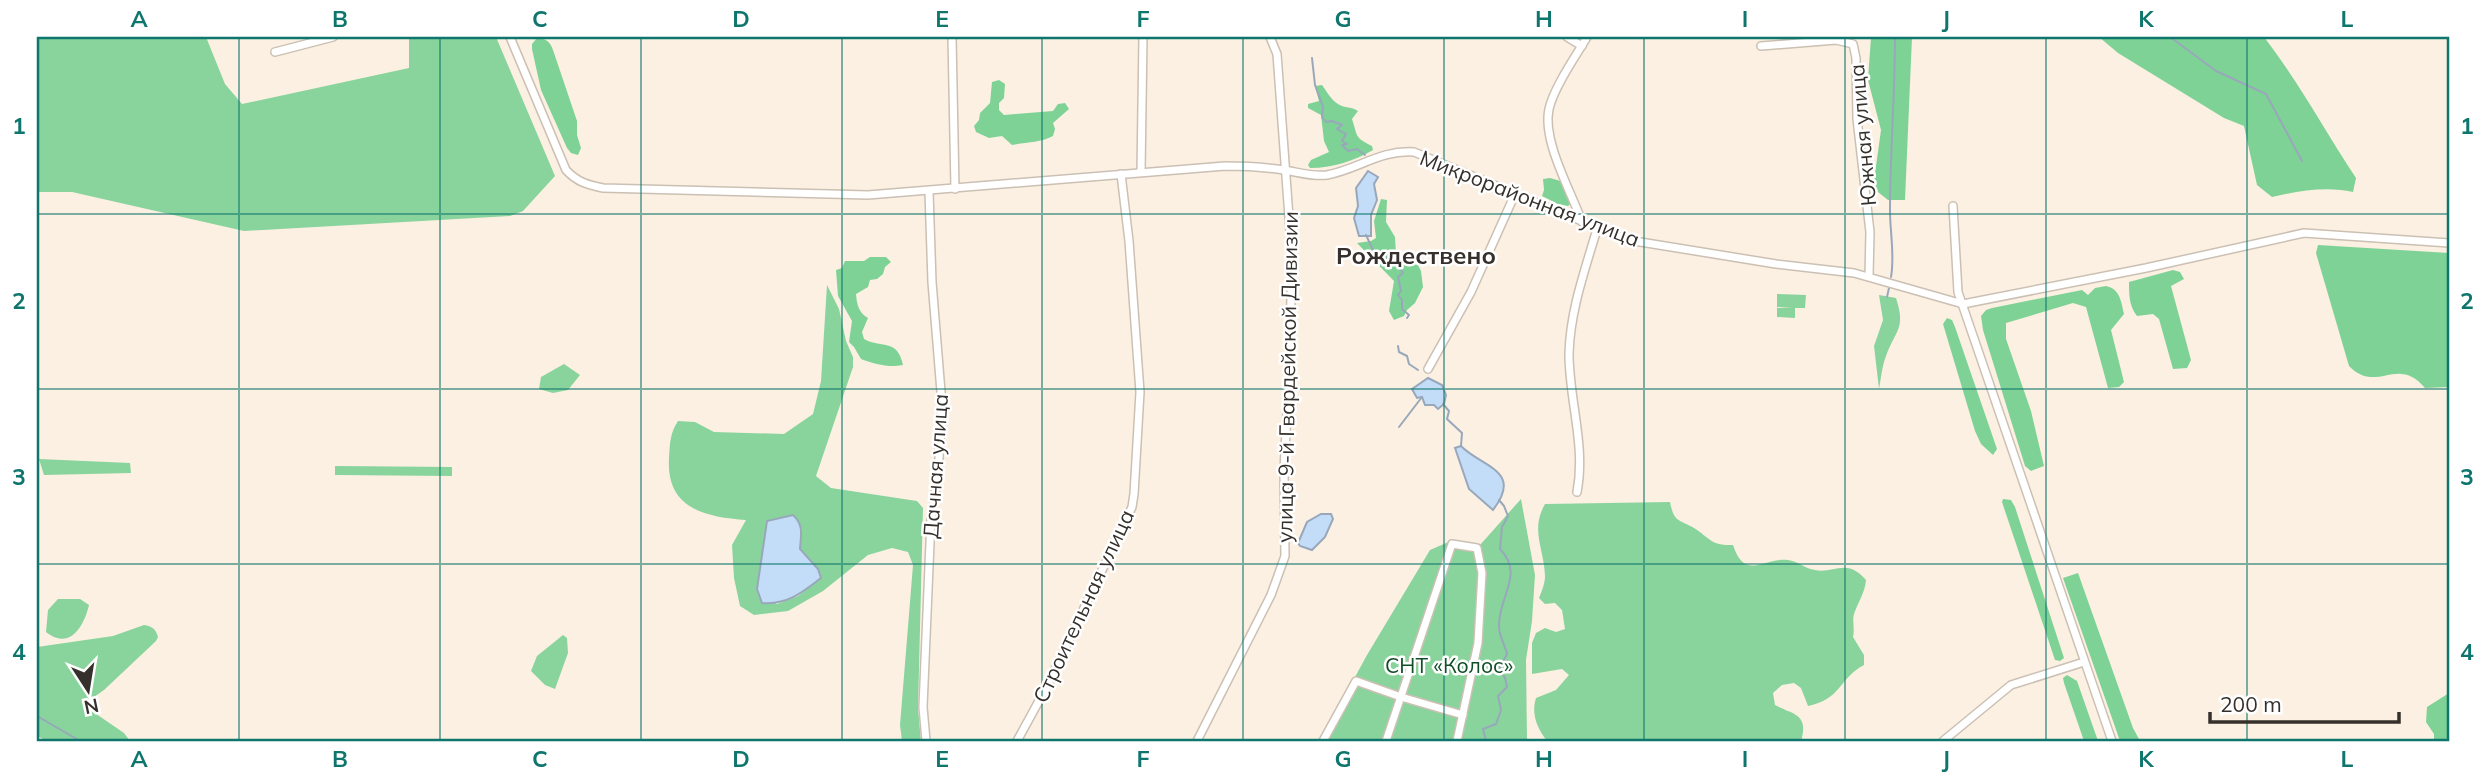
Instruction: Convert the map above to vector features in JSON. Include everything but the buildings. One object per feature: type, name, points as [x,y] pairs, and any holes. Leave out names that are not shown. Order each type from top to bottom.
[{"type":"street","points":[[275,52],[299,40],[333,37]]},
{"type":"street","name":"Микрорайонная улица","points":[[510,37],[566,170],[584,184],[603,188],[852,196],[929,192],[1225,166],[1255,166],[1326,175],[1384,154],[1415,152],[1628,240],[1869,276],[1963,304]]},
{"type":"street","points":[[952,37],[955,189]]},
{"type":"street","points":[[1141,172],[1143,37]]},
{"type":"street","name":"улица 9-й Гвардейской Дивизии","points":[[1198,741],[1271,595],[1285,556],[1284,470],[1292,258],[1277,54],[1270,37]]},
{"type":"street","points":[[1567,37],[1581,47]]},
{"type":"street","points":[[1582,222],[1555,149],[1548,120],[1552,100],[1587,37]]},
{"type":"street","name":"Южная улица","points":[[1761,46],[1836,40],[1853,44],[1856,58],[1857,119],[1870,232],[1869,276]]},
{"type":"street","name":"Строительная улица","points":[[1017,741],[1046,688],[1132,507],[1140,391],[1129,241],[1121,174]]},
{"type":"street","name":"Дачная улица","points":[[926,741],[923,707],[931,519],[938,476],[942,404],[932,282],[929,192]]},
{"type":"street","points":[[1428,369],[1471,292],[1515,194]]},
{"type":"street","points":[[1953,206],[1958,292],[2112,741]]},
{"type":"street","points":[[1577,492],[1581,471],[1569,356],[1571,329],[1574,309],[1597,229]]},
{"type":"street","points":[[1963,304],[2304,233],[2449,243]]},
{"type":"street","points":[[1387,741],[1452,544],[1477,548],[1482,573],[1478,643],[1458,740]]},
{"type":"street","points":[[1943,741],[2011,685],[2084,662]]},
{"type":"street","points":[[1323,741],[1356,681],[1463,715]]},
{"type":"green space","points":[[37,37],[206,37],[225,84],[242,104],[409,68],[409,37],[496,37],[555,176],[523,211],[510,216],[244,231],[72,192],[37,192]]},
{"type":"green space","points":[[1871,37],[1912,37],[1905,200],[1888,200],[1873,188],[1881,130],[1868,80]]},
{"type":"green space","points":[[2099,37],[2264,37],[2356,178],[2353,192],[2323,189],[2272,197],[2257,185],[2244,126],[2224,118],[2118,53]]},
{"type":"green space","points":[[537,38],[547,41],[553,50],[577,121],[581,148],[578,155],[567,148],[541,90],[532,49]]},
{"type":"green space","points":[[999,80],[1005,84],[1004,98],[999,103],[999,110],[1004,115],[1053,111],[1058,104],[1065,103],[1069,109],[1053,123],[1053,136],[1012,145],[1002,136],[989,138],[976,132],[974,126],[980,113],[990,103],[992,82]]},
{"type":"green space","points":[[1322,85],[1336,102],[1358,111],[1352,119],[1356,133],[1372,146],[1373,150],[1343,163],[1310,168],[1308,165],[1311,160],[1329,152],[1324,141],[1321,115],[1308,108],[1308,104],[1319,101],[1315,86]]},
{"type":"green space","points":[[1543,179],[1564,182],[1571,203],[1568,206],[1542,196]]},
{"type":"green space","points":[[1381,199],[1387,200],[1386,222],[1395,237],[1396,254],[1400,259],[1418,265],[1423,287],[1404,316],[1394,320],[1389,311],[1394,281],[1357,243],[1376,238],[1374,221]]},
{"type":"green space","points":[[2318,245],[2449,253],[2449,387],[2425,388],[2415,378],[2405,374],[2369,377],[2359,374],[2349,366],[2316,253]]},
{"type":"green space","points":[[870,257],[886,257],[891,262],[885,267],[883,274],[870,280],[868,287],[856,294],[860,310],[868,318],[862,332],[864,339],[893,348],[903,365],[882,365],[861,359],[849,342],[852,321],[838,296],[836,270],[842,268],[845,261],[864,261]]},
{"type":"green space","points":[[2173,270],[2180,272],[2184,279],[2171,286],[2191,360],[2187,368],[2173,369],[2159,319],[2153,314],[2137,316],[2129,296],[2129,282]]},
{"type":"green space","points":[[827,285],[839,309],[846,341],[853,357],[853,367],[816,476],[831,488],[917,501],[923,508],[918,709],[921,741],[902,741],[900,725],[913,565],[908,552],[892,548],[868,555],[823,591],[788,611],[754,615],[740,606],[734,578],[732,545],[746,520],[716,516],[691,507],[681,499],[670,475],[670,443],[678,421],[695,422],[714,432],[784,434],[813,414],[821,381]],"holes":[[[802,528],[800,549],[821,578],[798,596],[777,604],[757,589],[762,562]]]},
{"type":"green space","points":[[2106,286],[2117,293],[2124,314],[2111,330],[2124,382],[2119,387],[2108,388],[2086,307],[2073,303],[2006,323],[2006,339],[2031,411],[2044,466],[2031,471],[2025,466],[1981,316],[1992,308],[2082,290],[2088,295],[2095,288]]},
{"type":"green space","points":[[1777,294],[1806,295],[1805,308],[1795,308],[1795,318],[1777,317],[1777,308],[1792,308],[1777,307]]},
{"type":"green space","points":[[1879,295],[1896,298],[1900,323],[1885,360],[1879,389],[1874,346],[1883,320]]},
{"type":"green space","points":[[1947,318],[1952,320],[1955,327],[1997,449],[1993,455],[1981,444],[1975,431],[1943,324]]},
{"type":"green space","points":[[564,364],[580,375],[568,390],[553,393],[539,389],[541,377]]},
{"type":"green space","points":[[39,459],[130,463],[131,473],[44,475]]},
{"type":"green space","points":[[335,466],[452,467],[452,476],[335,475]]},
{"type":"green space","name":"СНТ «Колос»","points":[[1521,499],[1535,575],[1526,660],[1527,741],[1320,741],[1367,655],[1430,550],[1453,540],[1480,545]]},
{"type":"green space","points":[[2003,499],[2011,500],[2015,507],[2064,658],[2060,661],[2055,660]]},
{"type":"green space","points":[[1670,502],[1678,519],[1715,543],[1733,545],[1743,563],[1756,565],[1788,560],[1822,571],[1846,568],[1853,569],[1866,580],[1853,619],[1853,637],[1864,655],[1864,665],[1819,703],[1808,706],[1801,688],[1794,683],[1782,685],[1773,693],[1775,705],[1801,720],[1801,741],[1547,741],[1540,731],[1535,715],[1536,698],[1556,690],[1569,675],[1562,669],[1532,674],[1532,643],[1536,633],[1545,628],[1556,632],[1565,629],[1562,610],[1555,603],[1545,604],[1539,598],[1545,576],[1538,531],[1545,504]]},
{"type":"green space","points":[[2078,573],[2140,741],[2120,741],[2063,578]]},
{"type":"green space","points":[[58,599],[80,599],[89,605],[80,628],[75,634],[62,639],[46,632],[48,610]]},
{"type":"green space","points":[[144,625],[155,630],[158,637],[156,641],[104,690],[87,702],[86,707],[124,733],[130,741],[47,741],[37,736],[37,647],[113,636]]},
{"type":"green space","points":[[563,635],[567,638],[568,653],[555,689],[545,685],[531,671],[537,656]]},
{"type":"green space","points":[[2067,675],[2077,681],[2098,741],[2084,741],[2064,683],[2063,678]]},
{"type":"green space","points":[[2449,693],[2449,741],[2434,741],[2434,734],[2426,722],[2427,707]]},
{"type":"water","points":[[1368,171],[1378,177],[1374,184],[1377,200],[1371,215],[1371,236],[1359,236],[1354,218],[1358,206],[1356,188]]},
{"type":"water","points":[[1428,378],[1442,385],[1446,395],[1444,404],[1438,409],[1434,405],[1425,405],[1422,397],[1417,398],[1412,389]]},
{"type":"water","points":[[1461,446],[1502,478],[1504,486],[1501,497],[1493,510],[1469,489],[1455,448]]},
{"type":"water","points":[[1321,514],[1331,514],[1333,519],[1325,537],[1312,550],[1300,546],[1298,543],[1307,522]]},
{"type":"water","points":[[793,515],[800,526],[800,549],[818,569],[821,578],[787,600],[762,603],[757,589],[767,521]]},
{"type":"waterway","points":[[1891,277],[1893,260],[1890,189],[1895,37]]},
{"type":"waterway","points":[[2170,37],[2216,71],[2266,94],[2302,161]]},
{"type":"waterway","points":[[1312,58],[1315,85],[1323,107],[1322,117],[1326,122],[1342,125],[1337,129],[1346,134],[1342,141],[1347,144],[1342,145],[1348,151],[1357,149],[1365,155]]},
{"type":"waterway","points":[[1366,235],[1374,252],[1384,255],[1388,261],[1395,259],[1401,264],[1399,267],[1403,273],[1398,277],[1401,291],[1398,295],[1402,300],[1402,309],[1409,315],[1407,318]]},
{"type":"waterway","points":[[1887,297],[1889,288]]},
{"type":"waterway","points":[[1398,346],[1399,352],[1407,356],[1409,364],[1418,370]]},
{"type":"waterway","points":[[1399,427],[1422,397]]},
{"type":"waterway","points":[[1443,404],[1449,411],[1447,419],[1462,433],[1461,446]]},
{"type":"waterway","points":[[1486,741],[1483,729],[1496,724],[1501,710],[1498,696],[1507,687],[1499,669],[1507,654],[1499,627],[1510,577],[1507,559],[1500,549],[1502,527],[1508,516],[1499,500]]},
{"type":"waterway","points":[[37,716],[80,741]]},
{"type":"district","name":"Рождествено","points":[[1416,255]]}]
